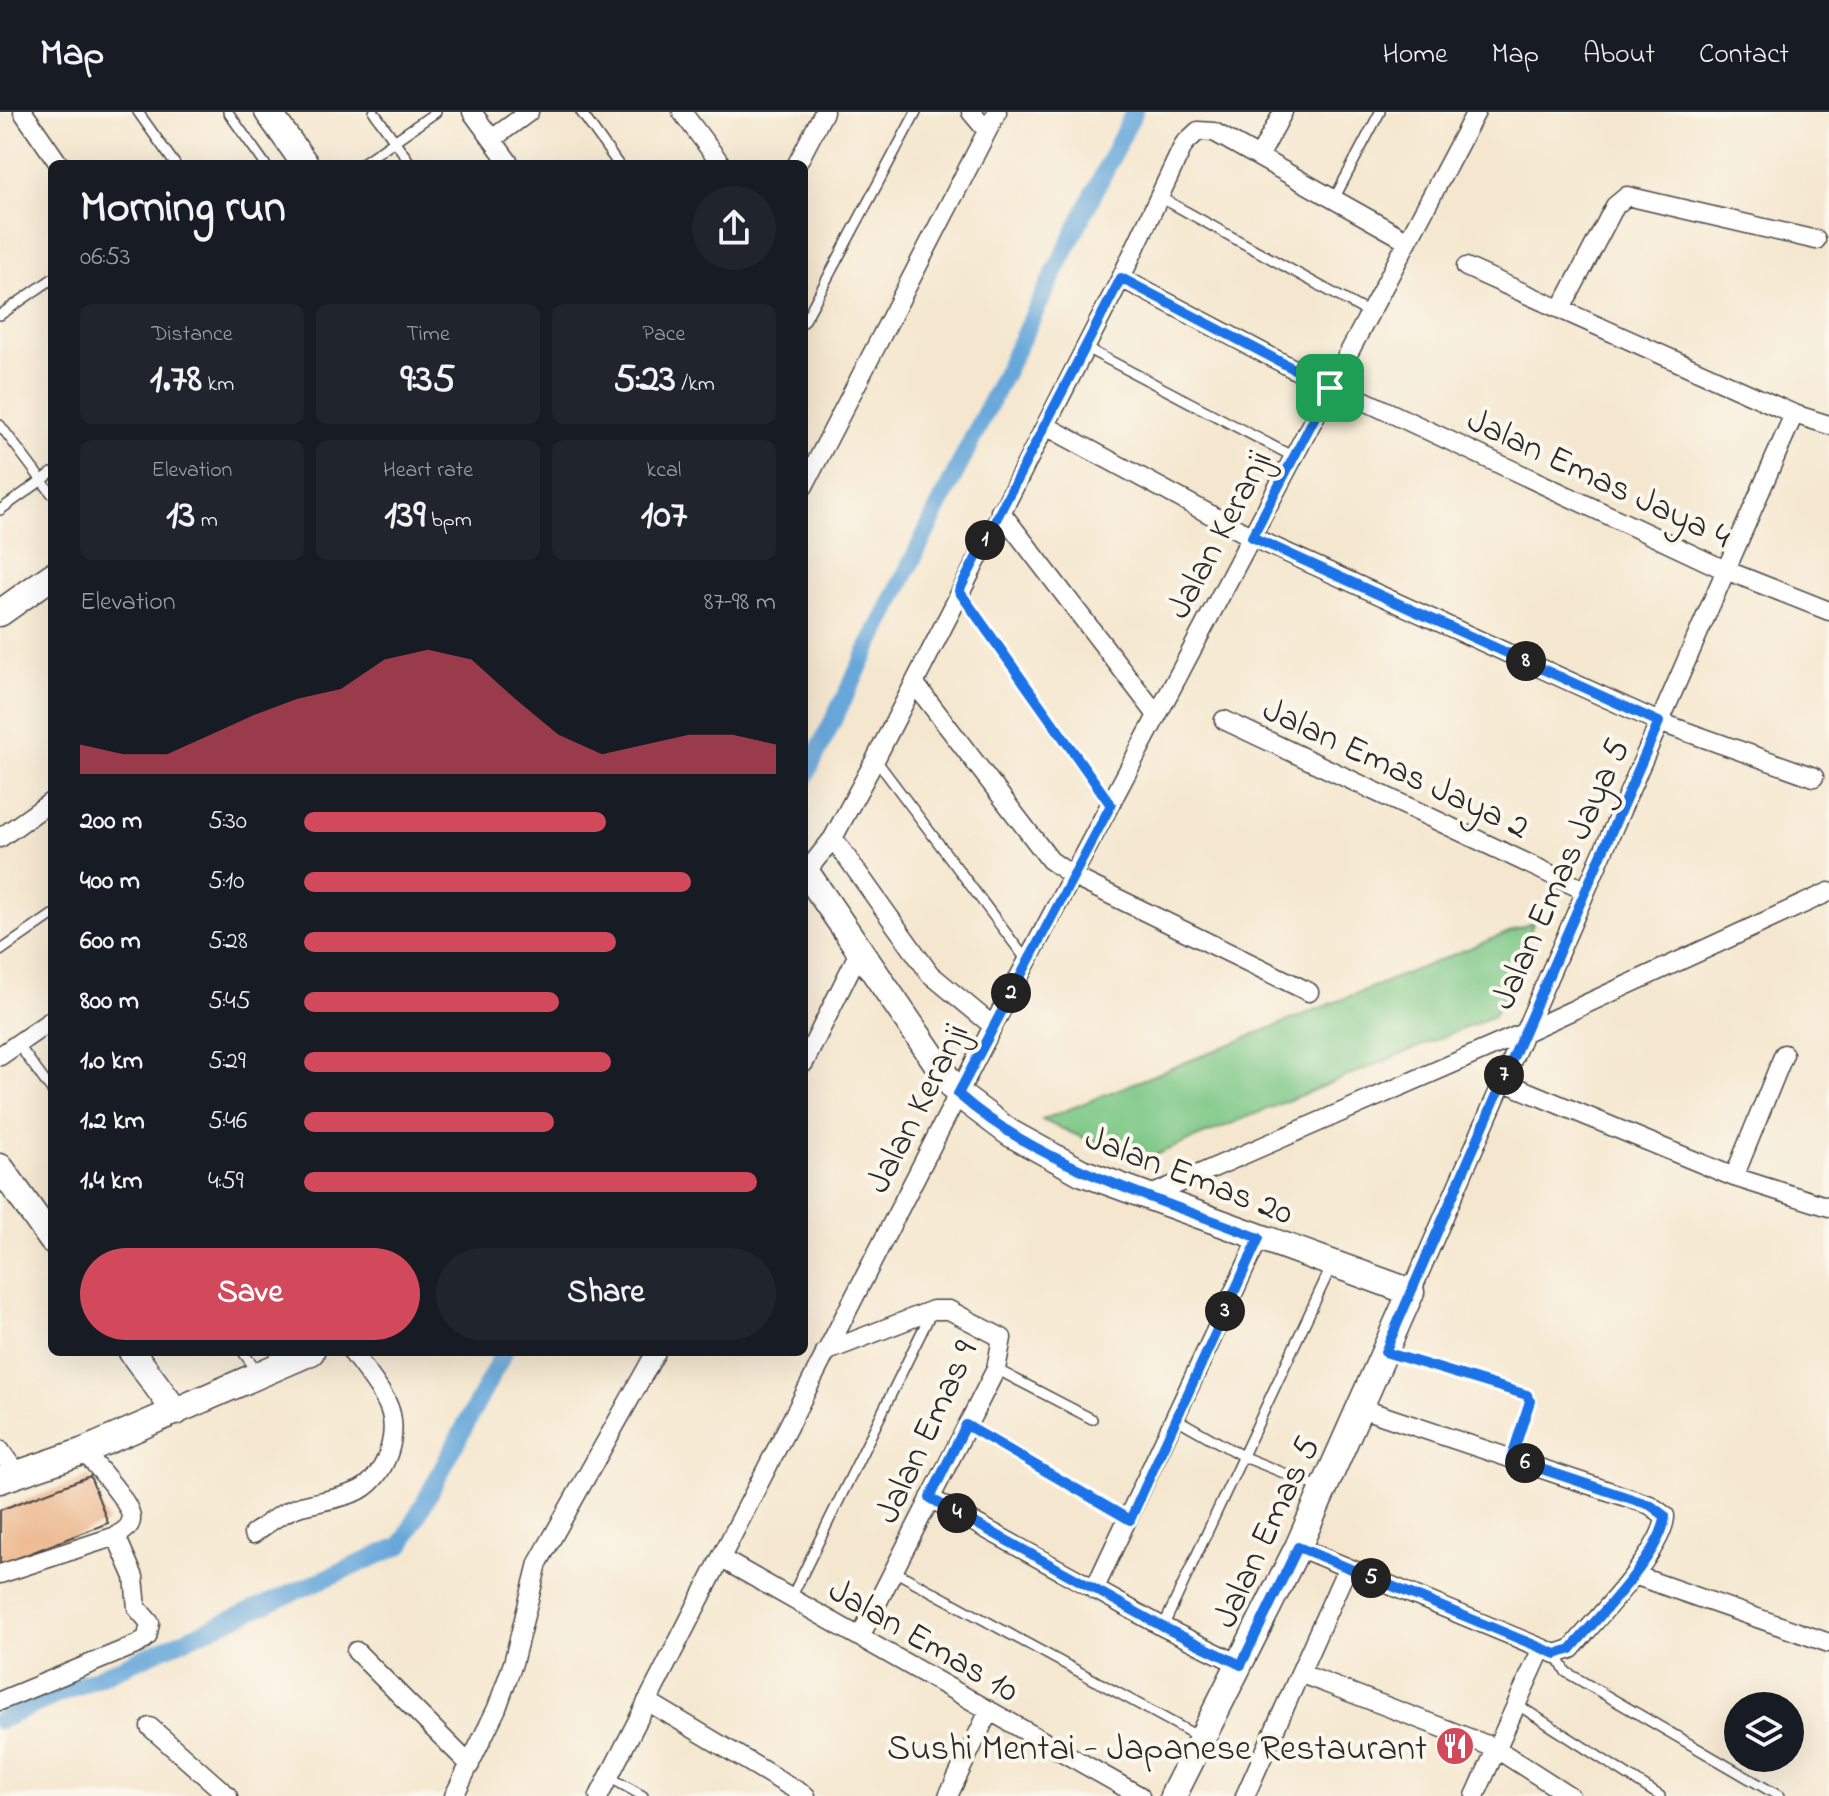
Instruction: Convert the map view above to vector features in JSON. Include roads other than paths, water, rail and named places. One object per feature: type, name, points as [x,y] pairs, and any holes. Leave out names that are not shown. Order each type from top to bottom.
[{"type":"street","points":[[23,112],[56,160]]},
{"type":"street","points":[[268,112],[295,160]]},
{"type":"street","points":[[472,112],[507,160]]},
{"type":"street","points":[[492,139],[529,112]]},
{"type":"street","points":[[682,112],[718,160]]},
{"type":"street","points":[[799,160],[824,112]]},
{"type":"street","points":[[971,112],[987,131]]},
{"type":"street","points":[[808,478],[997,112]]},
{"type":"street","points":[[1259,157],[1283,112]]},
{"type":"street","name":"Jalan Keranji","points":[[599,1796],[993,1026],[1294,457],[1339,391],[1369,313],[1476,112]]},
{"type":"street","points":[[808,867],[833,838],[915,684],[959,591],[1121,278],[1184,144],[1198,131],[1214,132],[1408,241]]},
{"type":"street","points":[[1561,309],[1615,206],[1627,196],[1816,240]]},
{"type":"street","points":[[1466,267],[1794,414],[1829,425]]},
{"type":"street","name":"Jalan Emas Jaya 4","points":[[1121,278],[1339,391],[1723,569],[1829,611]]},
{"type":"street","name":"Jalan Emas Jaya 5","points":[[1411,1292],[1723,569],[1794,414]]},
{"type":"street","points":[[1046,426],[1252,537],[1659,722],[1814,777]]},
{"type":"street","points":[[1000,511],[1157,715]]},
{"type":"street","points":[[0,613],[48,579]]},
{"type":"street","points":[[915,684],[1050,860],[1074,877],[1309,992]]},
{"type":"street","name":"Jalan Emas Jaya 2","points":[[1224,720],[1586,891]]},
{"type":"street","points":[[0,838],[48,804]]},
{"type":"street","points":[[833,838],[930,974],[993,1026]]},
{"type":"street","points":[[808,875],[958,1094]]},
{"type":"street","points":[[1151,1195],[1523,1033],[1829,892]]},
{"type":"street","points":[[808,1055],[860,950]]},
{"type":"street","points":[[0,1056],[48,1023]]},
{"type":"street","points":[[1734,1177],[1784,1054]]},
{"type":"street","points":[[1502,1081],[1734,1177],[1829,1207]]},
{"type":"street","name":"Jalan Emas 20","points":[[958,1094],[1044,1153],[1081,1172],[1411,1292]]},
{"type":"street","points":[[0,1167],[48,1234]]},
{"type":"street","points":[[1094,1590],[1130,1520],[1259,1238]]},
{"type":"street","name":"Jalan Emas 5","points":[[1173,1796],[1298,1547],[1411,1292]]},
{"type":"street","name":"Jalan Emas 9","points":[[825,1352],[933,1310],[949,1310],[998,1333],[1003,1345],[996,1369],[860,1637]]},
{"type":"street","points":[[135,1356],[176,1412]]},
{"type":"street","points":[[0,1450],[9,1477],[84,1451],[303,1356]]},
{"type":"street","points":[[253,1534],[284,1513],[358,1491],[373,1481],[381,1469],[389,1450],[392,1428],[389,1405],[355,1356]]},
{"type":"street","points":[[454,1796],[513,1663],[538,1563],[654,1356]]},
{"type":"street","points":[[1298,1547],[1549,1651],[1571,1649],[1634,1575],[1665,1529],[1665,1516],[1658,1509],[1360,1408]]},
{"type":"street","points":[[0,1574],[116,1536],[129,1527],[131,1517],[126,1504],[84,1451]]},
{"type":"street","points":[[930,1498],[1094,1590],[1241,1665]]},
{"type":"street","points":[[0,1701],[138,1644],[147,1637],[150,1623],[137,1608],[134,1577],[116,1536]]},
{"type":"street","name":"Jalan Emas 10","points":[[722,1559],[1140,1796]]},
{"type":"street","points":[[1245,1796],[1347,1568]]},
{"type":"street","points":[[1634,1575],[1829,1643]]},
{"type":"street","points":[[356,1651],[470,1765]]},
{"type":"street","points":[[1475,1796],[1495,1748],[1549,1651]]},
{"type":"street","points":[[1302,1674],[1495,1748],[1570,1796]]},
{"type":"street","points":[[647,1701],[806,1796]]},
{"type":"street","points":[[953,1794],[989,1711]]},
{"type":"street","points":[[150,1727],[228,1796]]},
{"type":"lane","points":[[138,112],[172,160]]},
{"type":"lane","points":[[228,112],[262,160]]},
{"type":"lane","points":[[374,112],[408,160]]},
{"type":"lane","points":[[366,160],[436,112]]},
{"type":"lane","points":[[581,112],[615,160]]},
{"type":"lane","points":[[808,314],[916,112]]},
{"type":"lane","points":[[1333,201],[1380,112]]},
{"type":"lane","points":[[1158,196],[1369,313]]},
{"type":"lane","points":[[0,315],[48,282]]},
{"type":"lane","points":[[1084,347],[1294,457]]},
{"type":"lane","points":[[0,425],[48,490]]},
{"type":"lane","points":[[0,510],[48,476]]},
{"type":"lane","points":[[959,591],[1111,805]]},
{"type":"lane","points":[[875,760],[1028,962]]},
{"type":"lane","points":[[0,951],[48,918]]},
{"type":"lane","points":[[17,1043],[48,1086]]},
{"type":"lane","points":[[1163,1627],[1332,1265]]},
{"type":"lane","points":[[790,1599],[933,1310]]},
{"type":"lane","points":[[1385,1352],[1527,1395],[1530,1401],[1511,1459]]},
{"type":"lane","points":[[246,1356],[261,1376]]},
{"type":"lane","points":[[996,1369],[1092,1419]]},
{"type":"lane","points":[[1175,1418],[1244,1457],[1324,1489]]},
{"type":"lane","points":[[966,1425],[1130,1520]]},
{"type":"lane","points":[[894,1571],[1202,1738]]},
{"type":"lane","points":[[1549,1651],[1566,1672],[1779,1796]]},
{"type":"lane","points":[[1518,1705],[1660,1796]]},
{"type":"lane","points":[[609,1777],[643,1796]]},
{"type":"lane","points":[[1757,1796],[1763,1786]]},
{"type":"waterway","points":[[808,771],[1134,112]]},
{"type":"waterway","points":[[0,1720],[402,1545],[502,1356]]},
{"type":"place","name":"Sushi Mentai - Japanese Restaurant","points":[[1455,1746]]}]
